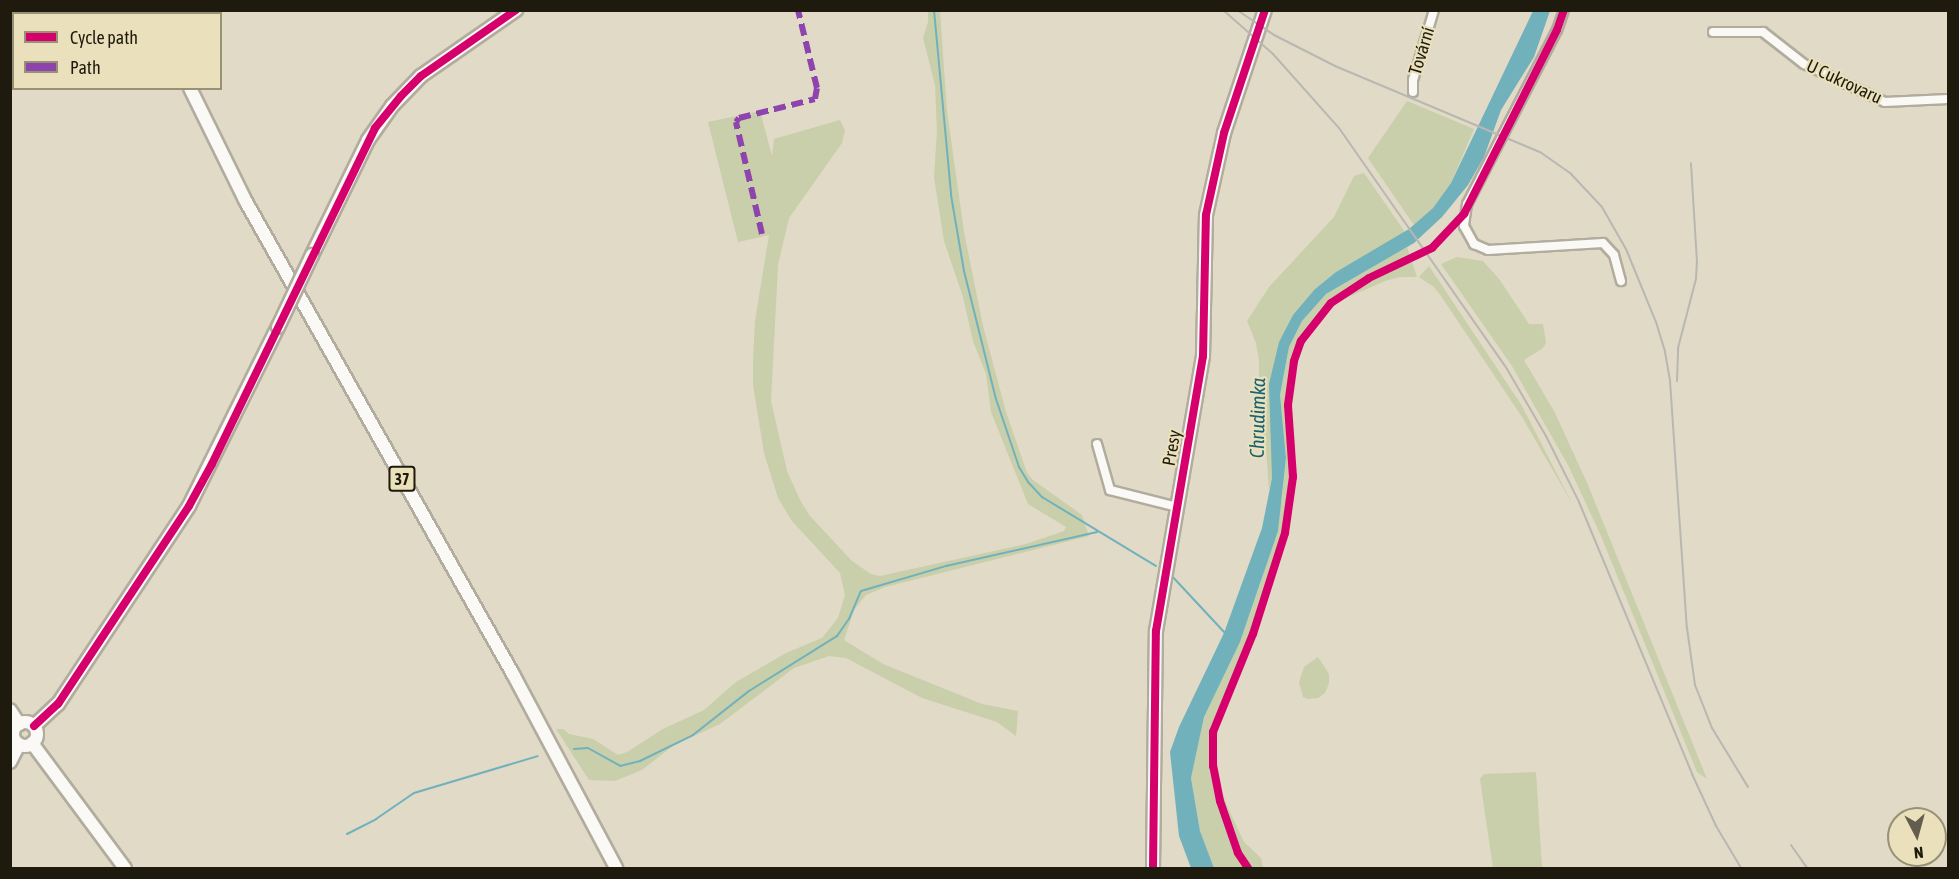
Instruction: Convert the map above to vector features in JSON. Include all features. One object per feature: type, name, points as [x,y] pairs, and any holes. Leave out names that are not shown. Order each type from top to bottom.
[{"type":"street","points":[[34,726],[58,704],[189,506],[368,140],[392,106],[421,76],[516,10]]},
{"type":"street","name":"Presy","points":[[1153,868],[1156,631],[1203,356],[1205,236],[1210,190],[1224,133],[1265,10]]},
{"type":"street","name":"Tovární","points":[[1413,92],[1413,81],[1434,10]]},
{"type":"street","points":[[1564,10],[1557,30],[1467,204],[1463,218],[1465,230],[1474,244],[1488,250],[1603,243],[1614,255],[1621,281]]},
{"type":"street","name":"U Cukrovaru","points":[[1713,32],[1763,32],[1804,64],[1880,100],[1895,103],[1948,99]]},
{"type":"street","name":"37","points":[[191,90],[245,200],[513,674],[616,868]]},
{"type":"street","points":[[1097,444],[1107,486],[1112,491],[1177,507]]},
{"type":"street","points":[[10,710],[19,723]]},
{"type":"street","points":[[10,762],[36,735],[34,726],[27,722],[19,723]]},
{"type":"street","points":[[19,723],[13,733],[25,744],[125,868]]},
{"type":"green space","points":[[928,11],[940,11],[947,111],[964,232],[983,326],[1006,412],[1027,473],[1033,480],[1082,515],[1089,536],[885,587],[866,595],[854,610],[844,640],[883,664],[982,704],[1018,711],[1016,736],[997,722],[922,698],[846,658],[829,656],[794,668],[720,724],[674,745],[642,770],[615,781],[589,780],[556,729],[563,729],[569,734],[593,739],[618,755],[627,752],[663,729],[704,710],[736,682],[786,653],[822,638],[838,618],[845,595],[840,573],[792,521],[778,498],[764,453],[753,385],[753,362],[755,321],[769,235],[738,242],[708,122],[760,111],[772,156],[774,139],[840,120],[845,130],[842,143],[789,218],[778,265],[771,401],[787,471],[810,516],[852,561],[871,574],[880,576],[1026,544],[1064,531],[1066,527],[1028,504],[991,412],[986,374],[973,341],[963,297],[944,241],[934,177],[937,131],[935,85],[923,38],[928,22]]},
{"type":"green space","points":[[1407,101],[1474,129],[1451,183],[1433,208],[1414,225],[1368,158]]},
{"type":"green space","points":[[1364,173],[1405,232],[1336,272],[1315,289],[1279,342],[1272,478],[1269,490],[1266,448],[1259,420],[1259,361],[1256,343],[1247,321],[1269,287],[1334,217],[1354,176]]},
{"type":"green space","points":[[1407,247],[1417,277],[1400,277],[1385,281],[1337,302],[1308,336],[1293,372],[1291,403],[1295,450],[1291,519],[1253,639],[1221,713],[1215,750],[1217,780],[1228,808],[1244,842],[1261,858],[1263,868],[1214,868],[1200,831],[1191,777],[1204,717],[1240,642],[1262,579],[1282,499],[1286,458],[1280,395],[1289,347],[1302,321],[1326,294]]},
{"type":"green space","points":[[1457,257],[1483,261],[1499,279],[1529,324],[1543,324],[1546,343],[1543,348],[1524,360],[1555,413],[1588,485],[1707,779],[1697,772],[1601,536],[1569,467],[1512,366],[1441,264]]},
{"type":"green space","points":[[1429,266],[1522,406],[1573,505],[1522,417],[1441,296],[1434,287],[1419,277]]},
{"type":"green space","points":[[1318,657],[1329,674],[1329,683],[1325,693],[1318,698],[1308,699],[1303,697],[1299,682],[1304,667]]},
{"type":"green space","points":[[1536,772],[1542,868],[1493,868],[1480,779],[1484,774]]},
{"type":"water","points":[[1533,11],[1550,11],[1534,57],[1501,110],[1484,157],[1468,185],[1442,217],[1414,243],[1326,294],[1302,321],[1289,347],[1280,395],[1286,458],[1278,531],[1240,642],[1204,717],[1191,778],[1200,831],[1214,868],[1191,868],[1179,836],[1170,752],[1179,727],[1224,633],[1262,528],[1272,478],[1269,384],[1279,342],[1293,315],[1315,289],[1336,272],[1409,229],[1433,208],[1451,183]]},
{"type":"waterway","points":[[934,10],[951,195],[964,271],[996,399],[1019,467],[1028,482],[1042,497],[1156,566]]},
{"type":"waterway","points":[[574,749],[588,748],[620,766],[640,761],[693,735],[749,691],[837,636],[849,619],[861,591],[946,566],[1097,532]]},
{"type":"waterway","points":[[1170,574],[1225,633]]},
{"type":"waterway","points":[[347,834],[376,819],[414,793],[538,756]]},
{"type":"railway","points":[[1223,10],[1273,54],[1339,128],[1507,369],[1546,436],[1579,502],[1692,774],[1716,826],[1741,868]]},
{"type":"railway","points":[[1237,10],[1274,35],[1335,66],[1540,152],[1571,174],[1602,207],[1626,249],[1656,322],[1665,352],[1670,381],[1687,628],[1695,685],[1712,728],[1748,787]]},
{"type":"railway","points":[[1677,381],[1678,348],[1696,279],[1691,163]]},
{"type":"railway","points":[[1791,845],[1807,868]]},
{"type":"marked path","points":[[762,234],[736,122],[739,118],[815,99],[817,88],[798,10]]},
{"type":"cycle path","points":[[34,726],[58,704],[189,506],[212,464],[375,128],[421,76],[516,10]]},
{"type":"cycle path","points":[[1153,868],[1156,631],[1203,356],[1206,215],[1224,133],[1265,10]]},
{"type":"cycle path","points":[[1248,868],[1238,853],[1220,801],[1213,766],[1213,732],[1253,634],[1285,533],[1293,477],[1288,405],[1294,361],[1301,341],[1331,303],[1369,278],[1432,248],[1464,214],[1557,30],[1564,10]]},
{"type":"water label","name":"Chrudimka","points":[[1257,418]]}]
